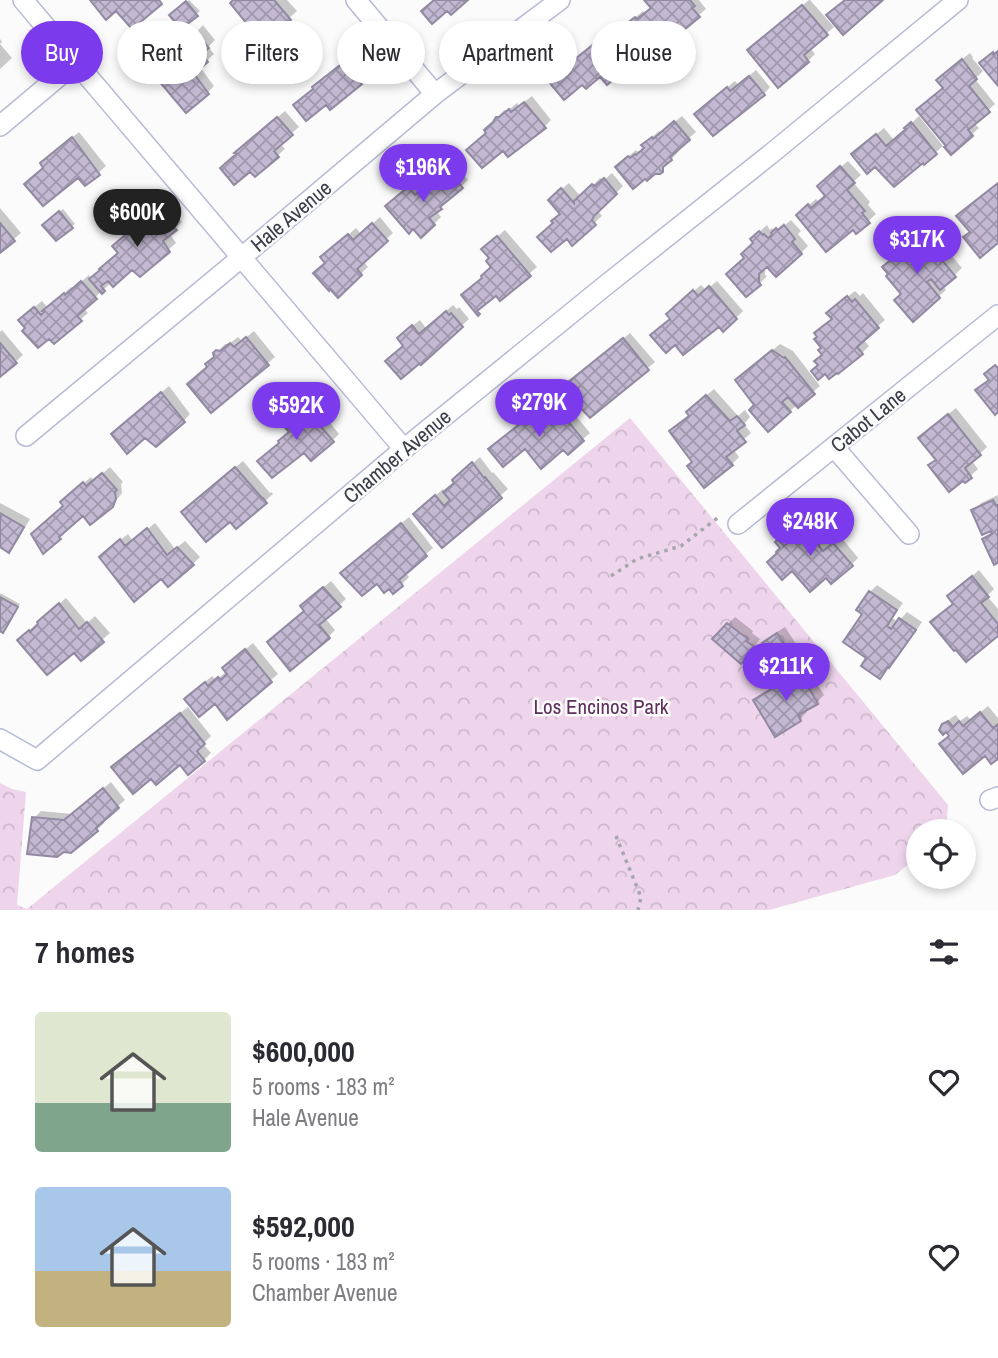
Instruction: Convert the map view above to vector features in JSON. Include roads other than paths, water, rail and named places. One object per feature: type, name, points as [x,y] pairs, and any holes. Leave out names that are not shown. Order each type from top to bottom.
[{"type":"street","points":[[23,0],[41,21]]},
{"type":"street","points":[[356,0],[435,94]]},
{"type":"street","name":"Hale Avenue","points":[[26,436],[435,94],[560,0]]},
{"type":"street","name":"Chamber Avenue","points":[[0,739],[37,760],[404,449],[958,0]]},
{"type":"street","points":[[0,126],[50,84]]},
{"type":"street","points":[[95,84],[404,449]]},
{"type":"street","name":"Cabot Lane","points":[[738,524],[998,315]]},
{"type":"street","points":[[834,447],[909,534]]},
{"type":"park label","name":"Los Encinos Park","points":[[601,706]]}]
